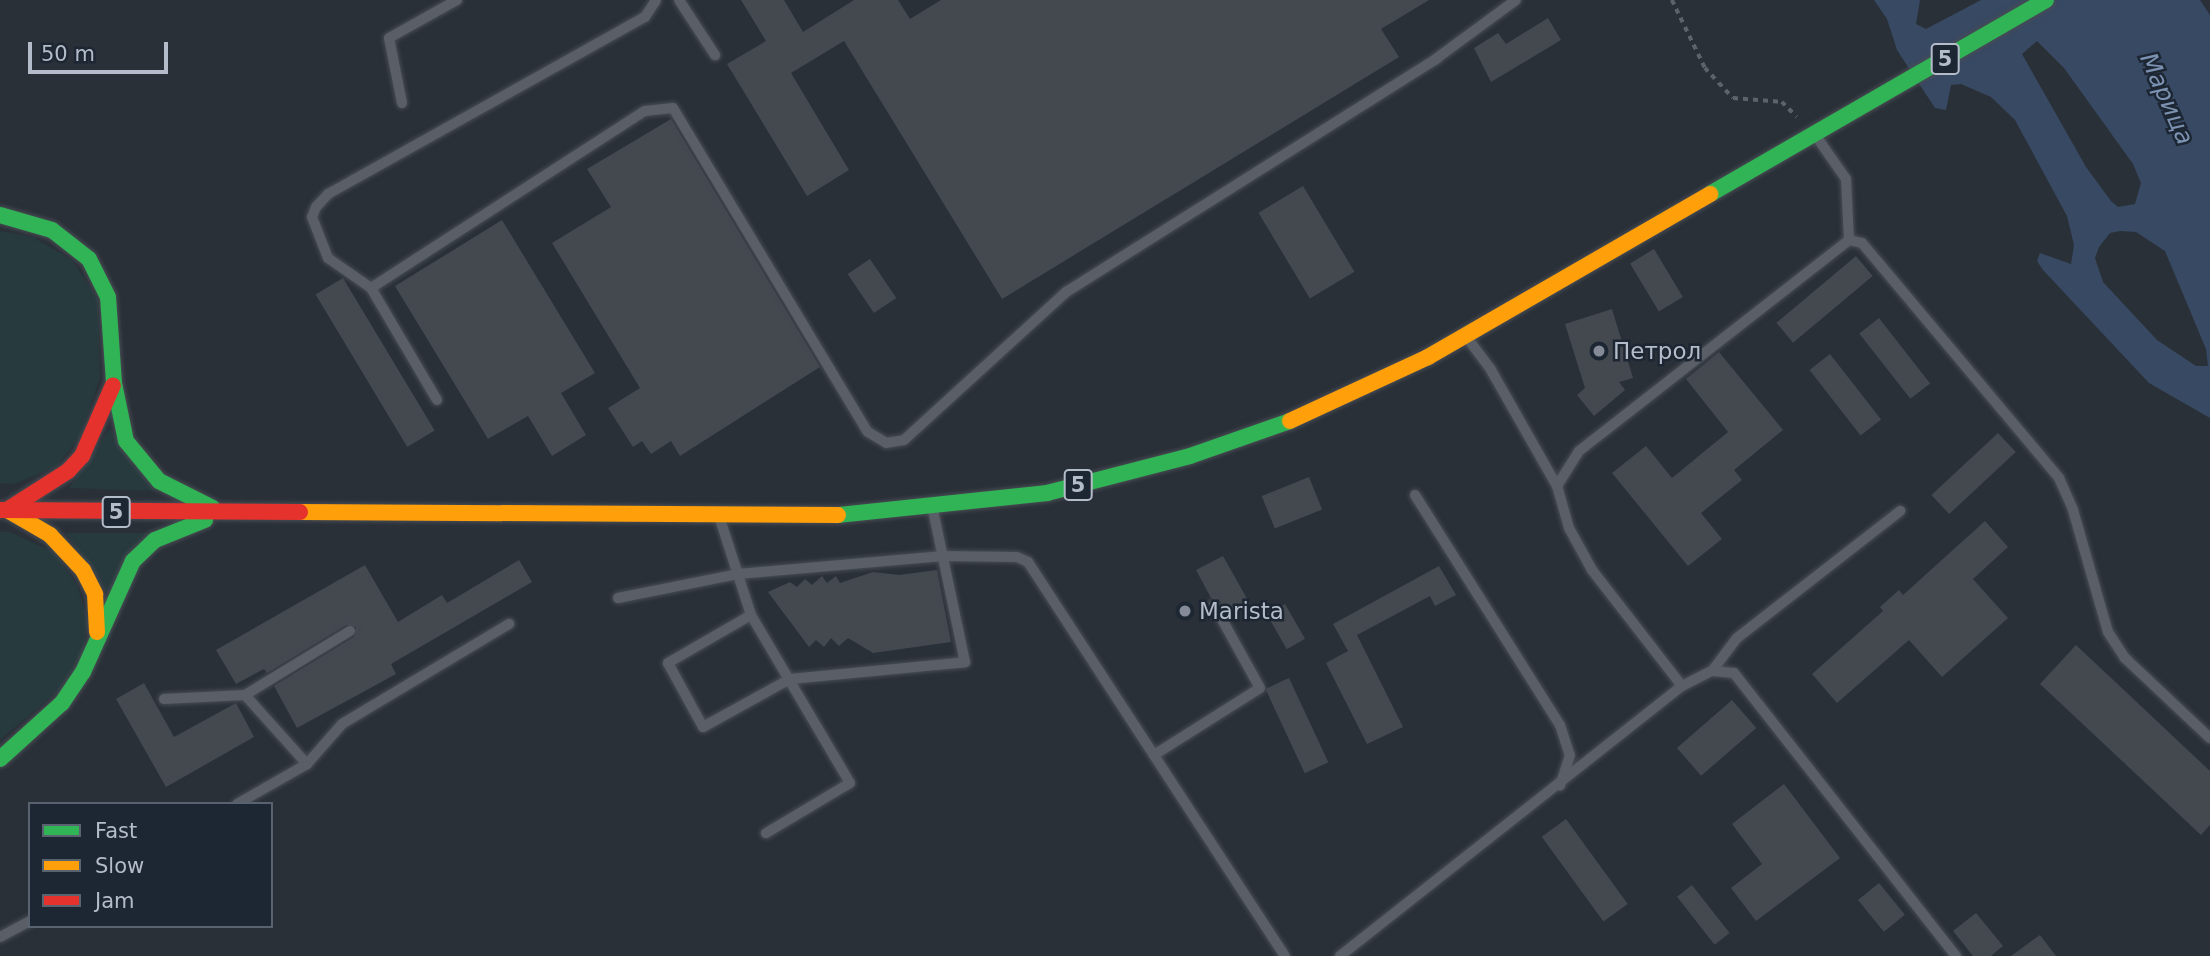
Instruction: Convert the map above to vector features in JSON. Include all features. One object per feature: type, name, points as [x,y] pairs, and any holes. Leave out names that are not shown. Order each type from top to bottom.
[{"type":"main road","name":"5","points":[[3,510],[226,514],[866,515],[933,509],[1047,493],[1190,456],[1300,418],[1465,335],[1816,136],[2046,0]]},
{"type":"main road","points":[[0,215],[52,230],[89,259],[108,297],[114,383],[120,422],[138,459],[159,481],[226,514]]},
{"type":"main road","points":[[3,510],[68,471],[82,456],[114,383]]},
{"type":"main road","points":[[3,510],[50,535],[83,570],[94,594],[96,636]]},
{"type":"main road","points":[[0,759],[62,703],[83,672],[96,636],[132,561],[155,540],[226,514]]},
{"type":"lane","points":[[402,103],[389,38],[457,0]]},
{"type":"lane","points":[[437,400],[371,288],[328,258],[312,217],[328,194],[645,17],[656,0]]},
{"type":"lane","points":[[679,0],[715,55]]},
{"type":"lane","points":[[371,288],[645,111],[673,108],[868,432],[886,443],[904,440],[1066,292],[1437,58],[1516,0]]},
{"type":"lane","points":[[1816,136],[1846,179],[1849,240]]},
{"type":"lane","points":[[1557,486],[1579,450],[1849,240]]},
{"type":"lane","points":[[1849,240],[1862,243],[2059,478],[2073,510],[2108,632],[2125,658],[2210,738]]},
{"type":"lane","points":[[1465,335],[1491,370],[1557,486],[1569,528],[1592,570],[1682,687]]},
{"type":"lane","points":[[1415,495],[1560,725],[1570,755],[1560,785]]},
{"type":"lane","points":[[751,614],[668,663],[703,727],[790,680],[965,662],[933,509]]},
{"type":"lane","points":[[1340,956],[1682,687],[1712,671],[1737,638],[1900,511]]},
{"type":"lane","points":[[719,515],[751,614],[850,783],[766,833]]},
{"type":"lane","points":[[618,598],[738,574],[943,556],[1017,557],[1028,562],[1285,956]]},
{"type":"lane","points":[[1154,755],[1260,688],[1214,605]]},
{"type":"lane","points":[[240,802],[307,764],[342,724],[509,624]]},
{"type":"lane","points":[[164,699],[245,695],[350,631]]},
{"type":"lane","points":[[1712,671],[1734,673],[1956,956]]},
{"type":"lane","points":[[245,695],[307,764]]},
{"type":"lane","points":[[0,937],[28,922]]},
{"type":"path","points":[[1672,0],[1706,68],[1733,98],[1782,102],[1816,136]]},
{"type":"green space","points":[[0,231],[33,237],[72,260],[98,299],[100,378],[80,436],[56,467],[14,484],[0,483]]},
{"type":"green space","points":[[110,428],[155,491],[69,488]]},
{"type":"green space","points":[[0,532],[10,532],[55,553],[77,585],[88,620],[83,653],[61,689],[0,740]]},
{"type":"green space","points":[[66,533],[153,533],[108,594]]},
{"type":"water","name":"Марица","points":[[1874,0],[1920,0],[1916,24],[1926,29],[1981,0],[2200,0],[2210,15],[2210,418],[2149,383],[2043,270],[2037,261],[2040,253],[2071,264],[2074,245],[2067,216],[2015,120],[1991,97],[1961,84],[1951,85],[1946,110],[1935,108],[1897,50],[1887,19]],"holes":[[[2037,41],[2064,68],[2133,164],[2141,183],[2135,204],[2118,207],[2086,167],[2022,54]],[[2136,232],[2165,251],[2206,349],[2208,366],[2196,366],[2157,340],[2103,282],[2095,258],[2099,247],[2110,233]]]},
{"type":"building","points":[[741,0],[784,0],[803,32],[854,0],[898,0],[910,19],[941,0],[1429,0],[1381,29],[1399,57],[1002,299],[844,41],[791,73],[849,170],[807,196],[727,64],[766,41]]},
{"type":"building","points":[[1548,18],[1561,40],[1491,82],[1474,48],[1498,33],[1506,44]]},
{"type":"building","points":[[671,119],[820,367],[680,456],[671,441],[651,454],[642,441],[633,447],[608,408],[640,388],[552,243],[611,207],[587,169]]},
{"type":"building","points":[[1303,186],[1355,272],[1310,298],[1258,213]]},
{"type":"building","points":[[502,220],[595,373],[561,393],[586,435],[552,456],[528,416],[488,439],[395,286]]},
{"type":"building","points":[[1654,249],[1683,297],[1659,311],[1630,263]]},
{"type":"building","points":[[1856,256],[1873,276],[1793,343],[1776,323]]},
{"type":"building","points":[[870,259],[896,298],[874,313],[848,274]]},
{"type":"building","points":[[343,278],[435,431],[407,447],[316,294]]},
{"type":"building","name":"Петрол","points":[[1612,309],[1633,378],[1619,382],[1625,390],[1594,416],[1577,395],[1585,388],[1565,324]]},
{"type":"building","points":[[1879,318],[1930,383],[1910,399],[1859,333]]},
{"type":"building","points":[[1719,352],[1783,430],[1734,470],[1742,480],[1701,513],[1722,539],[1688,566],[1612,473],[1646,446],[1672,478],[1728,432],[1686,379]]},
{"type":"building","points":[[1830,354],[1881,419],[1861,435],[1810,370]]},
{"type":"building","points":[[1998,433],[2016,452],[1949,514],[1931,495]]},
{"type":"building","points":[[1309,477],[1322,509],[1275,529],[1262,496]]},
{"type":"building","points":[[1985,521],[2008,547],[1973,579],[2008,618],[1942,677],[1909,640],[1837,703],[1812,674],[1883,611],[1880,607],[1899,590],[1903,595]]},
{"type":"building","points":[[1223,556],[1250,604],[1229,616],[1220,601],[1211,598],[1196,570]]},
{"type":"building","points":[[519,560],[532,582],[391,664],[396,674],[297,728],[274,686],[354,637],[356,627],[346,625],[267,673],[264,669],[236,684],[216,650],[365,565],[398,622],[442,595],[447,603]]},
{"type":"building","points":[[1439,566],[1456,595],[1435,606],[1430,596],[1357,635],[1403,727],[1367,744],[1326,663],[1348,651],[1333,624]]},
{"type":"building","points":[[937,570],[951,642],[873,653],[848,638],[839,646],[831,638],[824,647],[816,640],[809,647],[768,592],[790,582],[797,587],[805,579],[812,585],[822,576],[827,583],[836,576],[840,583],[873,572],[899,575]]},
{"type":"building","points":[[1285,604],[1305,639],[1287,649],[1267,614]]},
{"type":"building","points":[[2076,645],[2210,771],[2210,825],[2201,835],[2040,684]]},
{"type":"building","points":[[1289,678],[1328,762],[1305,773],[1265,689]]},
{"type":"building","points":[[144,683],[174,737],[236,703],[254,737],[166,787],[116,699]]},
{"type":"building","points":[[1732,700],[1756,728],[1701,776],[1677,748]]},
{"type":"building","points":[[1784,784],[1840,858],[1756,921],[1731,888],[1762,864],[1732,824]]},
{"type":"building","points":[[1566,819],[1628,904],[1603,922],[1542,837]]},
{"type":"building","points":[[1879,883],[1905,915],[1884,932],[1858,900]]},
{"type":"building","points":[[1692,885],[1730,933],[1715,945],[1677,897]]},
{"type":"building","points":[[1976,913],[2003,946],[1991,956],[1973,956],[1953,931]]},
{"type":"building","points":[[2040,935],[2056,956],[2011,956]]},
{"type":"traffic: fast","points":[[1710,194],[2046,0]]},
{"type":"traffic: fast","points":[[0,215],[52,230],[89,259],[108,297],[114,383],[126,441],[159,481],[213,508]]},
{"type":"traffic: fast","points":[[838,515],[1047,493],[1190,456],[1290,421]]},
{"type":"traffic: fast","points":[[0,759],[62,703],[83,672],[133,561],[155,540],[205,520]]},
{"type":"traffic: slow","points":[[1290,421],[1428,357],[1710,194]]},
{"type":"traffic: slow","points":[[9,511],[50,535],[83,570],[95,594],[97,632]]},
{"type":"traffic: slow","points":[[300,512],[838,515]]},
{"type":"traffic: jam","points":[[7,510],[68,471],[82,456],[113,385]]},
{"type":"traffic: jam","points":[[0,510],[300,512]]},
{"type":"place","name":"Петрол","points":[[1599,351]]},
{"type":"place","name":"Marista","points":[[1185,611]]}]
